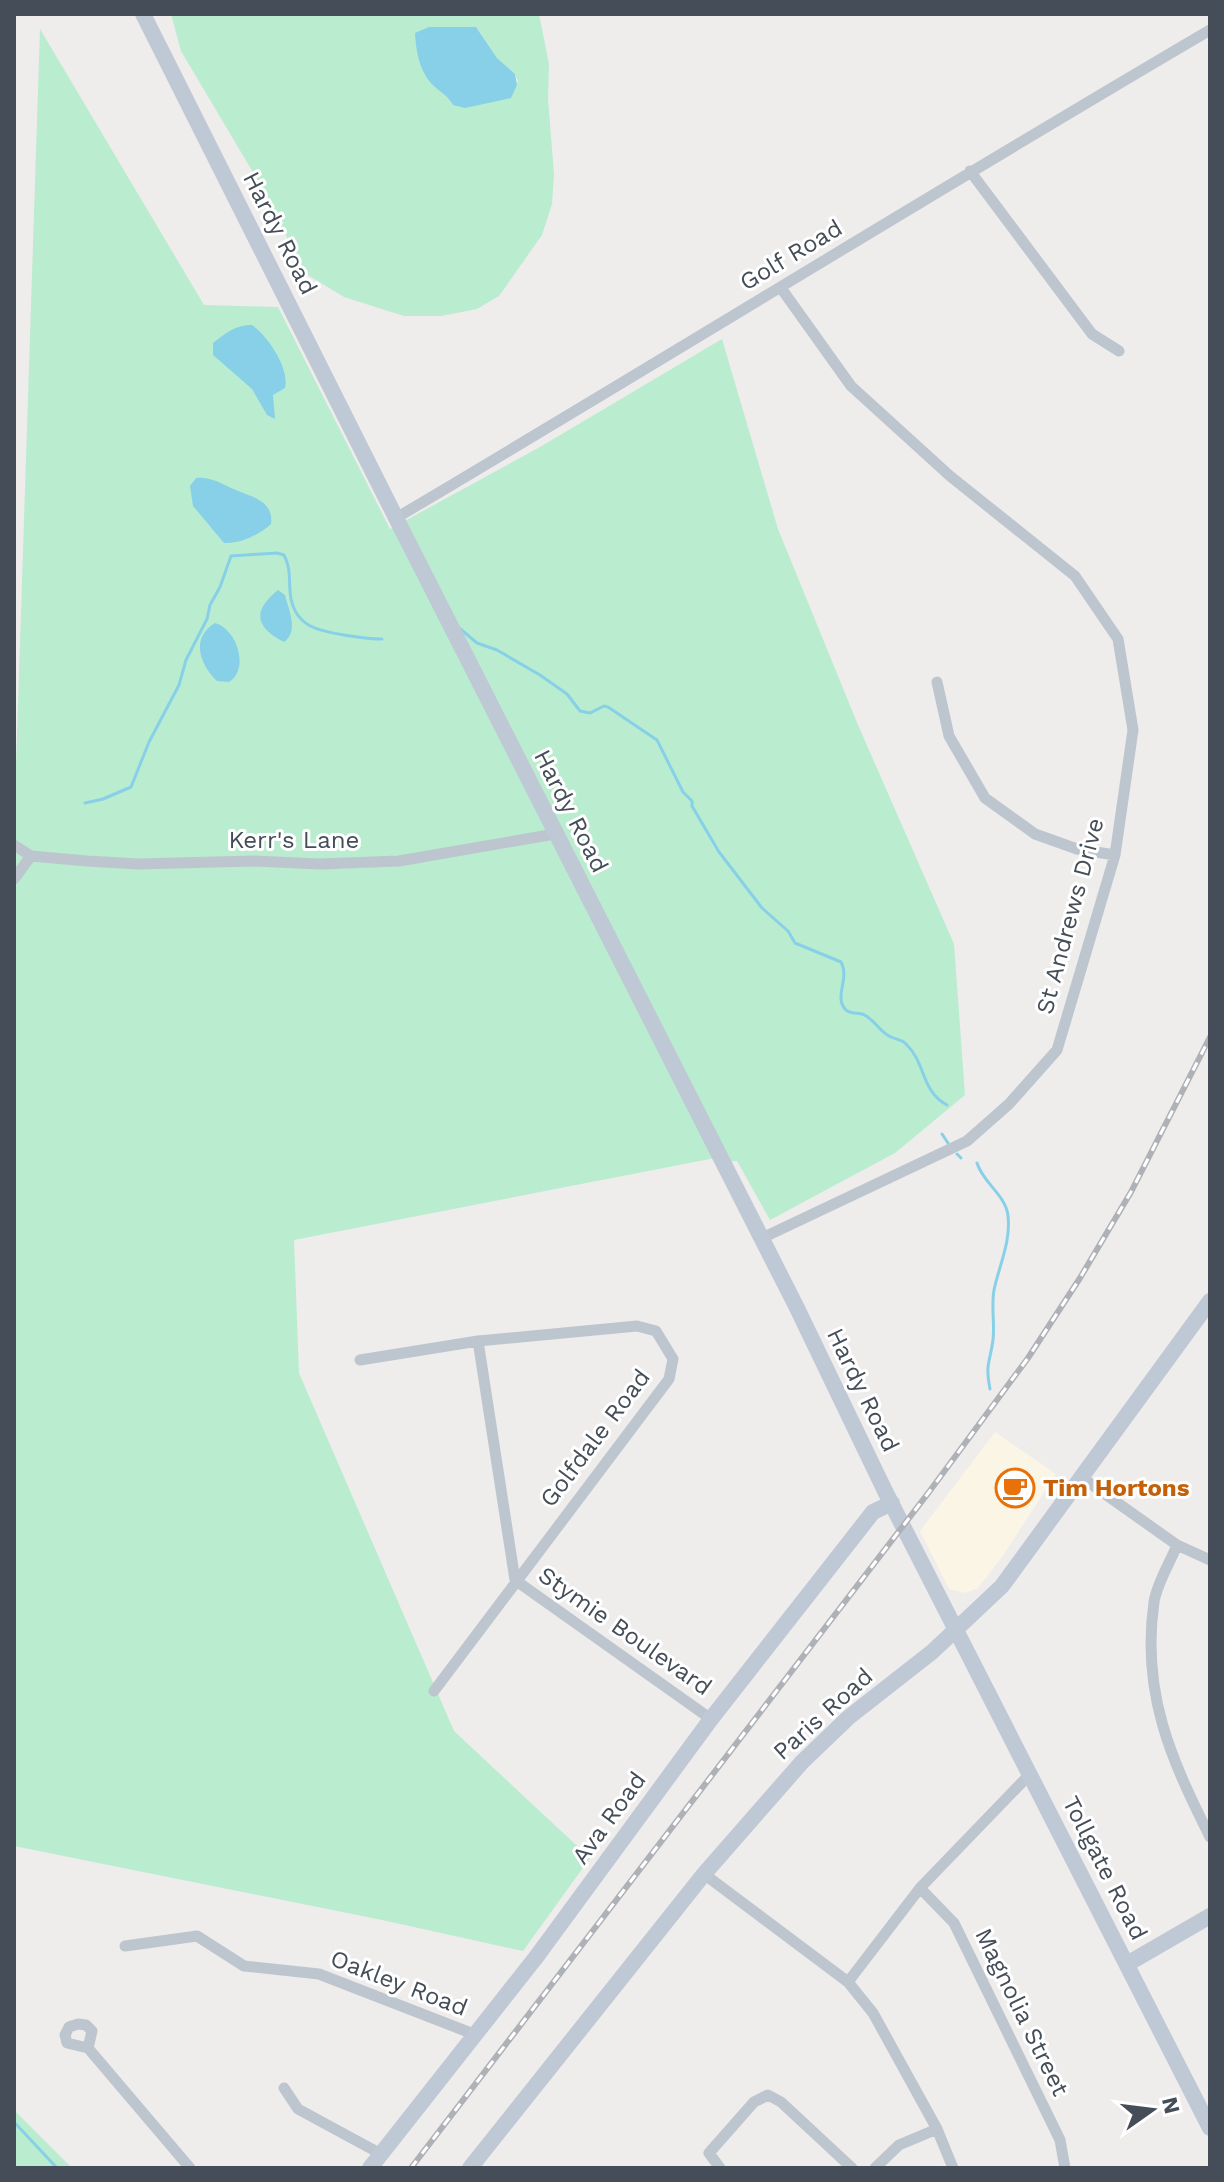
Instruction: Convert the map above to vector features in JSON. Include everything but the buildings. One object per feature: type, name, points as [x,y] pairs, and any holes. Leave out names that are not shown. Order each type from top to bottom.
[{"type":"main road","name":"Hardy Road","points":[[143,14],[957,1629]]},
{"type":"main road","name":"Paris Road","points":[[470,2168],[704,1874],[802,1762],[849,1717],[957,1629],[1002,1586],[1210,1301]]},
{"type":"main road","name":"Ava Road","points":[[370,2168],[537,1956],[711,1719],[873,1512],[892,1503]]},
{"type":"main road","name":"Tollgate Road","points":[[957,1629],[1210,2128]]},
{"type":"main road","points":[[1127,1964],[1210,1916]]},
{"type":"street","name":"Golf Road","points":[[396,518],[970,171],[1210,30]]},
{"type":"street","points":[[970,171],[1092,334],[1119,351]]},
{"type":"street","name":"St Andrews Drive","points":[[760,1239],[967,1141],[1009,1104],[1057,1050],[1115,855],[1133,730],[1118,639],[1075,576],[950,476],[851,386],[781,288]]},
{"type":"street","points":[[937,682],[949,736],[985,798],[1035,834],[1077,849],[1115,855]]},
{"type":"street","name":"Kerr's Lane","points":[[14,845],[31,856],[138,864],[399,861],[555,834]]},
{"type":"street","points":[[14,879],[31,856]]},
{"type":"street","name":"Golfdale Road","points":[[360,1360],[478,1341],[637,1326],[656,1331],[673,1359],[669,1379],[434,1691]]},
{"type":"street","name":"Stymie Boulevard","points":[[478,1341],[515,1580],[711,1719]]},
{"type":"street","points":[[1081,1477],[1177,1545],[1210,1560]]},
{"type":"street","points":[[1177,1545],[1154,1599],[1151,1657],[1158,1715],[1175,1768],[1210,1837]]},
{"type":"street","points":[[848,1982],[920,1888],[1030,1774]]},
{"type":"street","points":[[704,1874],[848,1982],[873,2013],[937,2129],[953,2168]]},
{"type":"street","name":"Magnolia Street","points":[[920,1888],[954,1923],[1060,2140],[1065,2168]]},
{"type":"street","name":"Oakley Road","points":[[125,1946],[197,1936],[244,1966],[319,1974],[476,2035]]},
{"type":"street","points":[[88,2048],[190,2168]]},
{"type":"street","points":[[284,2088],[298,2109],[381,2154]]},
{"type":"street","points":[[720,2168],[709,2153],[754,2102],[768,2095],[781,2102],[852,2168]]},
{"type":"street","points":[[875,2168],[899,2145],[937,2129]]},
{"type":"shaded area","points":[[995,1432],[1056,1474],[1002,1557],[978,1588],[965,1593],[949,1589],[920,1531]]},
{"type":"green space","points":[[171,14],[539,14],[549,64],[548,99],[554,174],[552,204],[542,235],[499,296],[477,309],[441,316],[404,316],[344,297],[306,274],[251,169],[181,51]],"holes":[[[476,27],[497,58],[515,74],[518,81],[510,98],[453,105],[448,96]]]},
{"type":"green space","points":[[40,29],[204,305],[278,307],[390,529],[540,447],[722,339],[778,529],[858,725],[954,944],[965,1095],[895,1153],[770,1220],[737,1161],[716,1162],[715,1158],[294,1240],[299,1373],[454,1731],[590,1858],[523,1951],[14,1846],[14,827]]},
{"type":"green space","points":[[14,2110],[72,2168],[14,2168]]},
{"type":"water","points":[[429,27],[476,27],[497,58],[515,74],[517,85],[511,98],[465,108],[453,105],[430,82],[420,62],[415,33]]},
{"type":"water","points":[[252,325],[271,345],[286,380],[285,388],[273,395],[275,419],[267,415],[252,389],[213,355],[213,343],[218,339],[236,328]]},
{"type":"water","points":[[196,478],[212,480],[263,503],[271,515],[271,524],[249,538],[224,543],[193,506],[190,486]]},
{"type":"water","points":[[278,590],[285,595],[292,620],[291,632],[284,642],[267,630],[260,618],[264,605]]},
{"type":"water","points":[[215,623],[229,633],[238,650],[239,668],[229,682],[217,681],[211,675],[200,652],[202,636]]},
{"type":"waterway","points":[[85,803],[131,787],[149,742],[179,685],[186,660],[207,619],[231,556],[284,555],[289,571],[291,599],[304,622],[326,632],[382,639]]},
{"type":"waterway","points":[[458,627],[477,643],[497,650],[540,675],[567,694],[580,711],[590,713],[608,707],[657,740],[683,792],[692,801],[719,852],[762,908],[788,931],[795,943],[841,962],[844,974],[841,998],[845,1009],[866,1016],[887,1035],[905,1043],[918,1060],[932,1092],[947,1105]]},
{"type":"waterway","points":[[942,1134],[948,1143]]},
{"type":"waterway","points":[[957,1154],[961,1158]]},
{"type":"waterway","points":[[977,1163],[1003,1202],[1008,1216],[1006,1245],[993,1296],[993,1334],[988,1368],[990,1389]]},
{"type":"waterway","points":[[14,2122],[57,2168]]},
{"type":"railway","points":[[411,2168],[929,1492],[1028,1358],[1131,1192],[1210,1037]]},
{"type":"place","name":"Tim Hortons","points":[[1015,1488]]}]
